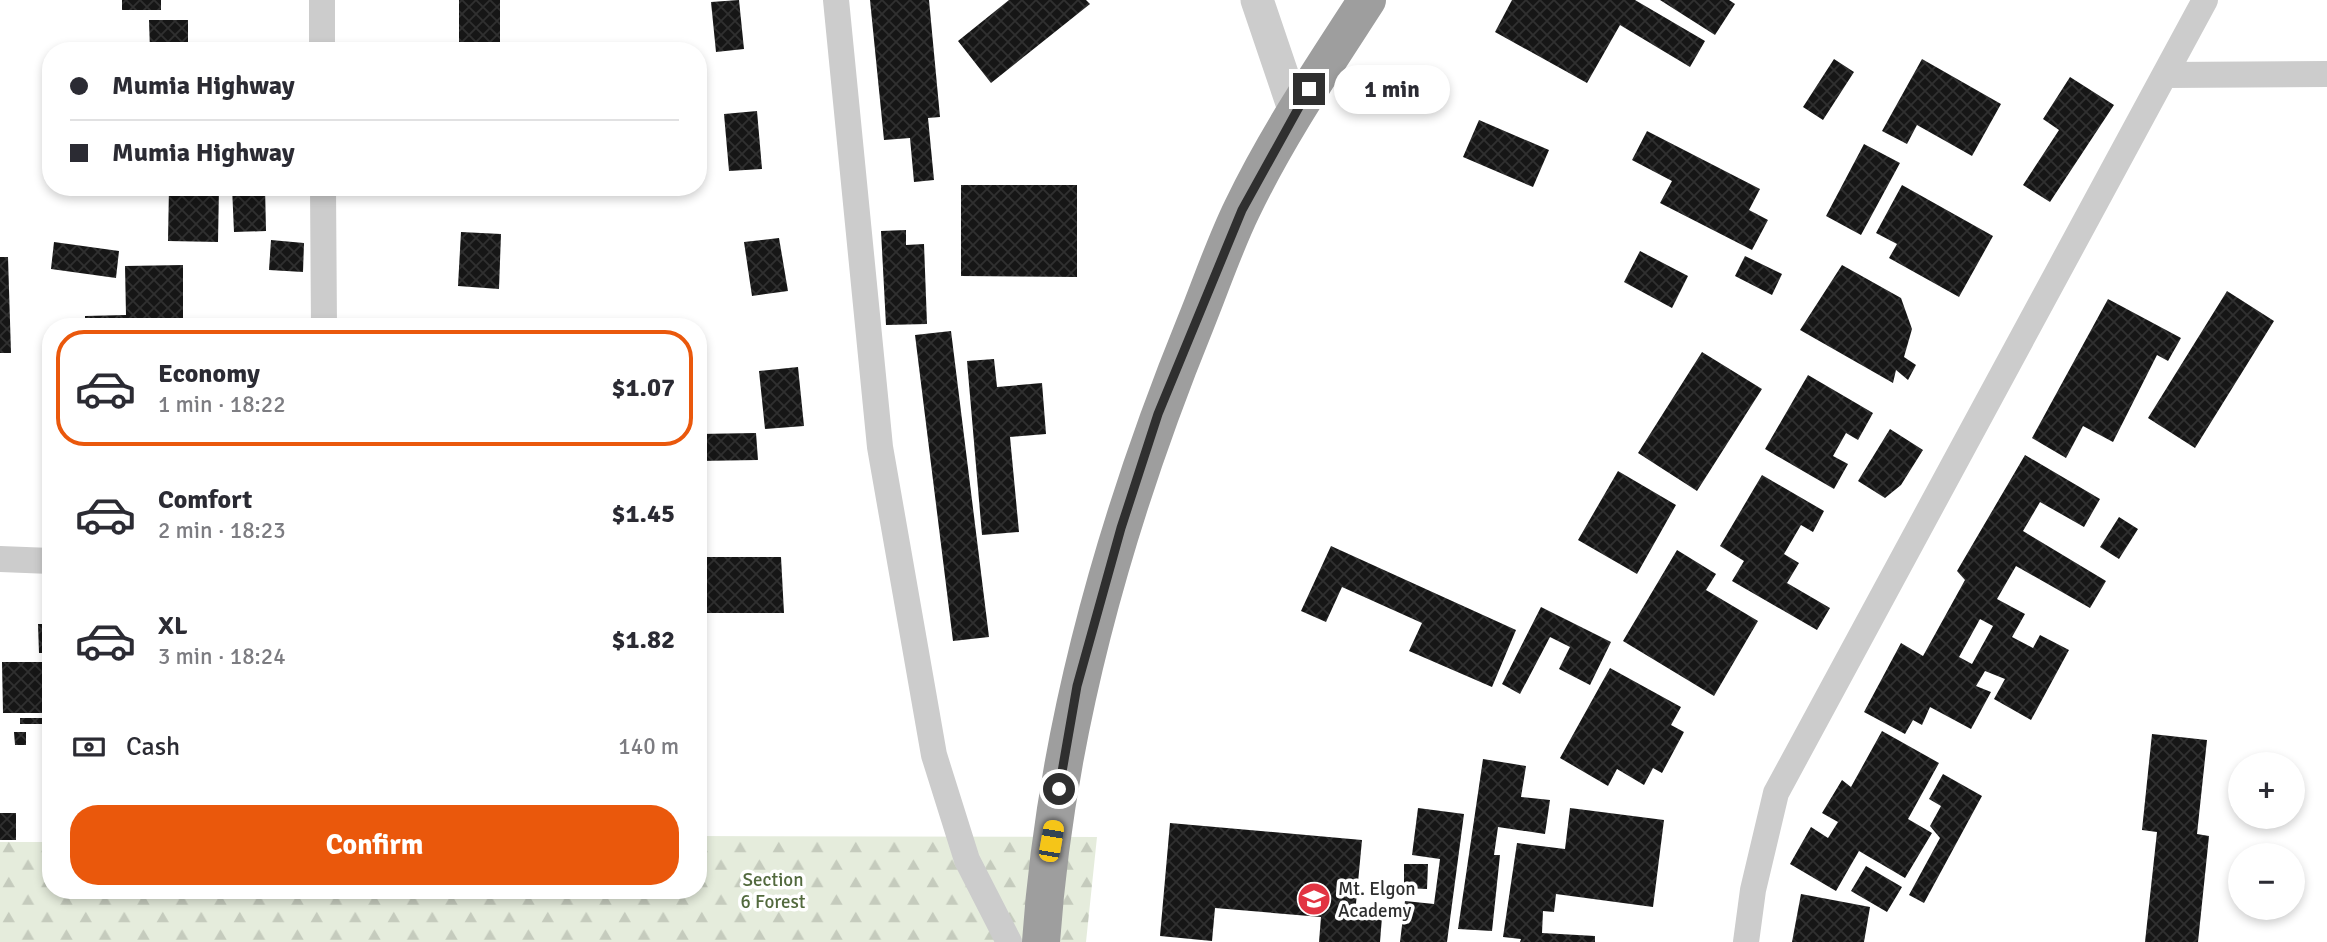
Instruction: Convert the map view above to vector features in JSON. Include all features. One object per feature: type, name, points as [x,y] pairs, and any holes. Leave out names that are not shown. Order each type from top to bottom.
[{"type":"highway","points":[[1041,942],[1046,867],[1077,686],[1121,528],[1158,414],[1242,210],[1295,112],[1367,0]]},
{"type":"street","points":[[322,0],[322,42]]},
{"type":"street","points":[[836,0],[880,447],[934,755],[967,860],[1009,942]]},
{"type":"street","points":[[1256,0],[1295,112]]},
{"type":"street","points":[[1746,942],[1752,890],[1776,793],[2206,0]]},
{"type":"street","points":[[2165,75],[2327,74]]},
{"type":"street","points":[[323,196],[324,318]]},
{"type":"street","points":[[0,559],[42,561]]},
{"type":"green space","name":"Section 6 Forest","points":[[707,836],[1097,837],[1086,942],[0,942],[0,842],[42,842],[42,899],[707,899]]},
{"type":"building","points":[[122,0],[161,0],[161,10],[122,10]]},
{"type":"building","points":[[459,0],[500,0],[500,42],[459,42]]},
{"type":"building","points":[[739,0],[744,49],[716,52],[711,2]]},
{"type":"building","points":[[870,0],[929,0],[940,117],[928,118],[934,180],[914,182],[910,138],[884,140]]},
{"type":"building","points":[[1009,0],[1086,0],[1090,4],[991,83],[958,41]]},
{"type":"building","points":[[1512,0],[1635,0],[1705,41],[1690,67],[1620,25],[1587,83],[1495,32]]},
{"type":"building","points":[[1660,0],[1729,0],[1735,4],[1715,35]]},
{"type":"building","points":[[149,20],[188,20],[188,42],[150,42]]},
{"type":"building","points":[[1834,59],[1854,72],[1823,120],[1803,107]]},
{"type":"building","points":[[1922,59],[2001,104],[1972,156],[1917,125],[1907,144],[1882,131]]},
{"type":"building","points":[[2070,77],[2114,105],[2050,202],[2023,185],[2059,130],[2043,119]]},
{"type":"building","points":[[757,111],[762,169],[729,171],[724,114]]},
{"type":"building","points":[[1479,120],[1549,150],[1533,187],[1463,157]]},
{"type":"building","points":[[1647,131],[1760,189],[1749,210],[1768,220],[1752,250],[1660,203],[1672,181],[1632,160]]},
{"type":"building","points":[[1864,144],[1900,163],[1861,235],[1826,216]]},
{"type":"building","points":[[961,185],[1077,185],[1077,277],[961,276]]},
{"type":"building","points":[[1902,185],[1993,236],[1959,297],[1889,258],[1897,244],[1876,233]]},
{"type":"building","points":[[169,196],[219,196],[218,242],[168,241]]},
{"type":"building","points":[[232,196],[265,196],[266,231],[234,232]]},
{"type":"building","points":[[906,230],[906,245],[924,244],[927,324],[886,325],[881,231]]},
{"type":"building","points":[[461,232],[501,234],[499,289],[458,286]]},
{"type":"building","points":[[779,238],[788,291],[752,296],[744,242]]},
{"type":"building","points":[[271,240],[304,243],[303,272],[269,270]]},
{"type":"building","points":[[54,242],[119,251],[116,278],[51,269]]},
{"type":"building","points":[[1640,251],[1688,276],[1672,308],[1624,282]]},
{"type":"building","points":[[1745,256],[1782,274],[1772,295],[1735,276]]},
{"type":"building","points":[[0,257],[8,257],[11,353],[0,353]]},
{"type":"building","points":[[183,265],[183,318],[85,318],[126,315],[125,266]]},
{"type":"building","points":[[1842,265],[1901,298],[1912,329],[1904,357],[1916,365],[1908,380],[1896,370],[1893,383],[1800,330]]},
{"type":"building","points":[[2227,291],[2274,321],[2195,448],[2148,418]]},
{"type":"building","points":[[2108,299],[2181,338],[2168,361],[2157,355],[2113,442],[2083,426],[2066,458],[2032,438]]},
{"type":"building","points":[[951,331],[989,637],[953,641],[915,335]]},
{"type":"building","points":[[1702,352],[1762,389],[1697,491],[1638,453]]},
{"type":"building","points":[[994,359],[997,387],[1042,383],[1046,434],[1010,437],[1019,532],[982,535],[967,361]]},
{"type":"building","points":[[798,367],[804,426],[765,429],[759,371]]},
{"type":"building","points":[[1808,375],[1873,413],[1858,440],[1846,433],[1833,456],[1848,464],[1834,489],[1765,449]]},
{"type":"building","points":[[1890,429],[1923,450],[1901,485],[1885,498],[1858,481]]},
{"type":"building","points":[[756,433],[758,460],[707,461],[707,434]]},
{"type":"building","points":[[2025,455],[2100,499],[2084,527],[2040,502],[2023,531],[2106,581],[2090,608],[2016,566],[1997,599],[2025,614],[2012,637],[2033,648],[2040,635],[2069,650],[2031,720],[1994,699],[2005,679],[1985,671],[1976,686],[1991,692],[1971,729],[1930,707],[1922,725],[1913,720],[1905,734],[1864,712],[1901,643],[1923,656],[1965,580],[1957,571]],"holes":[[[1980,619],[1993,626],[1972,664],[1959,657]]]},
{"type":"building","points":[[1618,471],[1676,505],[1637,574],[1578,540]]},
{"type":"building","points":[[1762,475],[1824,511],[1813,532],[1801,525],[1784,554],[1799,563],[1787,583],[1830,608],[1817,630],[1732,581],[1744,561],[1720,546]]},
{"type":"building","points":[[2119,517],[2138,529],[2119,559],[2100,547]]},
{"type":"building","points":[[1331,546],[1516,630],[1492,687],[1409,651],[1422,623],[1342,587],[1326,622],[1301,611]]},
{"type":"building","points":[[1677,550],[1716,574],[1706,590],[1758,621],[1714,696],[1623,641]]},
{"type":"building","points":[[707,557],[781,557],[784,613],[707,613]]},
{"type":"building","points":[[1541,607],[1611,642],[1590,685],[1559,669],[1570,647],[1550,637],[1520,694],[1502,684]]},
{"type":"building","points":[[38,624],[42,624],[42,653],[39,653]]},
{"type":"building","points":[[2,662],[42,662],[42,713],[3,713]]},
{"type":"building","points":[[1610,668],[1681,707],[1671,725],[1684,732],[1662,773],[1653,768],[1644,785],[1617,769],[1608,786],[1560,758]]},
{"type":"building","points":[[20,718],[42,718],[42,724],[20,724]]},
{"type":"building","points":[[1882,731],[1939,763],[1908,819],[1932,833],[1905,878],[1859,851],[1836,891],[1790,864],[1811,827],[1828,838],[1838,822],[1822,813],[1842,780],[1851,787]]},
{"type":"building","points":[[14,732],[26,732],[26,745],[15,745]]},
{"type":"building","points":[[2152,734],[2207,740],[2197,834],[2209,836],[2198,942],[2145,942],[2157,832],[2142,830]]},
{"type":"building","points":[[1483,759],[1526,766],[1521,797],[1550,800],[1545,834],[1498,827],[1494,855],[1500,855],[1492,931],[1458,929]]},
{"type":"building","points":[[1943,774],[1982,796],[1924,903],[1909,895],[1940,838],[1930,826],[1941,806],[1929,799]]},
{"type":"building","points":[[1418,808],[1464,814],[1447,942],[1400,942],[1405,901],[1434,904],[1440,859],[1412,855]]},
{"type":"building","points":[[1570,808],[1664,820],[1653,907],[1556,894],[1554,912],[1543,911],[1542,933],[1595,936],[1595,942],[1520,942],[1521,939],[1503,937],[1517,843],[1565,849]]},
{"type":"building","points":[[0,813],[16,813],[16,840],[0,840]]},
{"type":"building","points":[[1170,823],[1362,840],[1355,914],[1382,917],[1380,942],[1319,942],[1321,917],[1215,908],[1212,941],[1160,936]]},
{"type":"building","points":[[1404,864],[1428,864],[1427,889],[1404,888]]},
{"type":"building","points":[[1866,866],[1902,887],[1887,912],[1851,891]]},
{"type":"building","points":[[1801,894],[1870,907],[1864,942],[1792,942]]},
{"type":"place","name":"Mt. Elgon Academy","points":[[1314,899]]},
{"type":"route","points":[[1059,789],[1077,686],[1121,528],[1158,414],[1242,210],[1309,89]]}]
